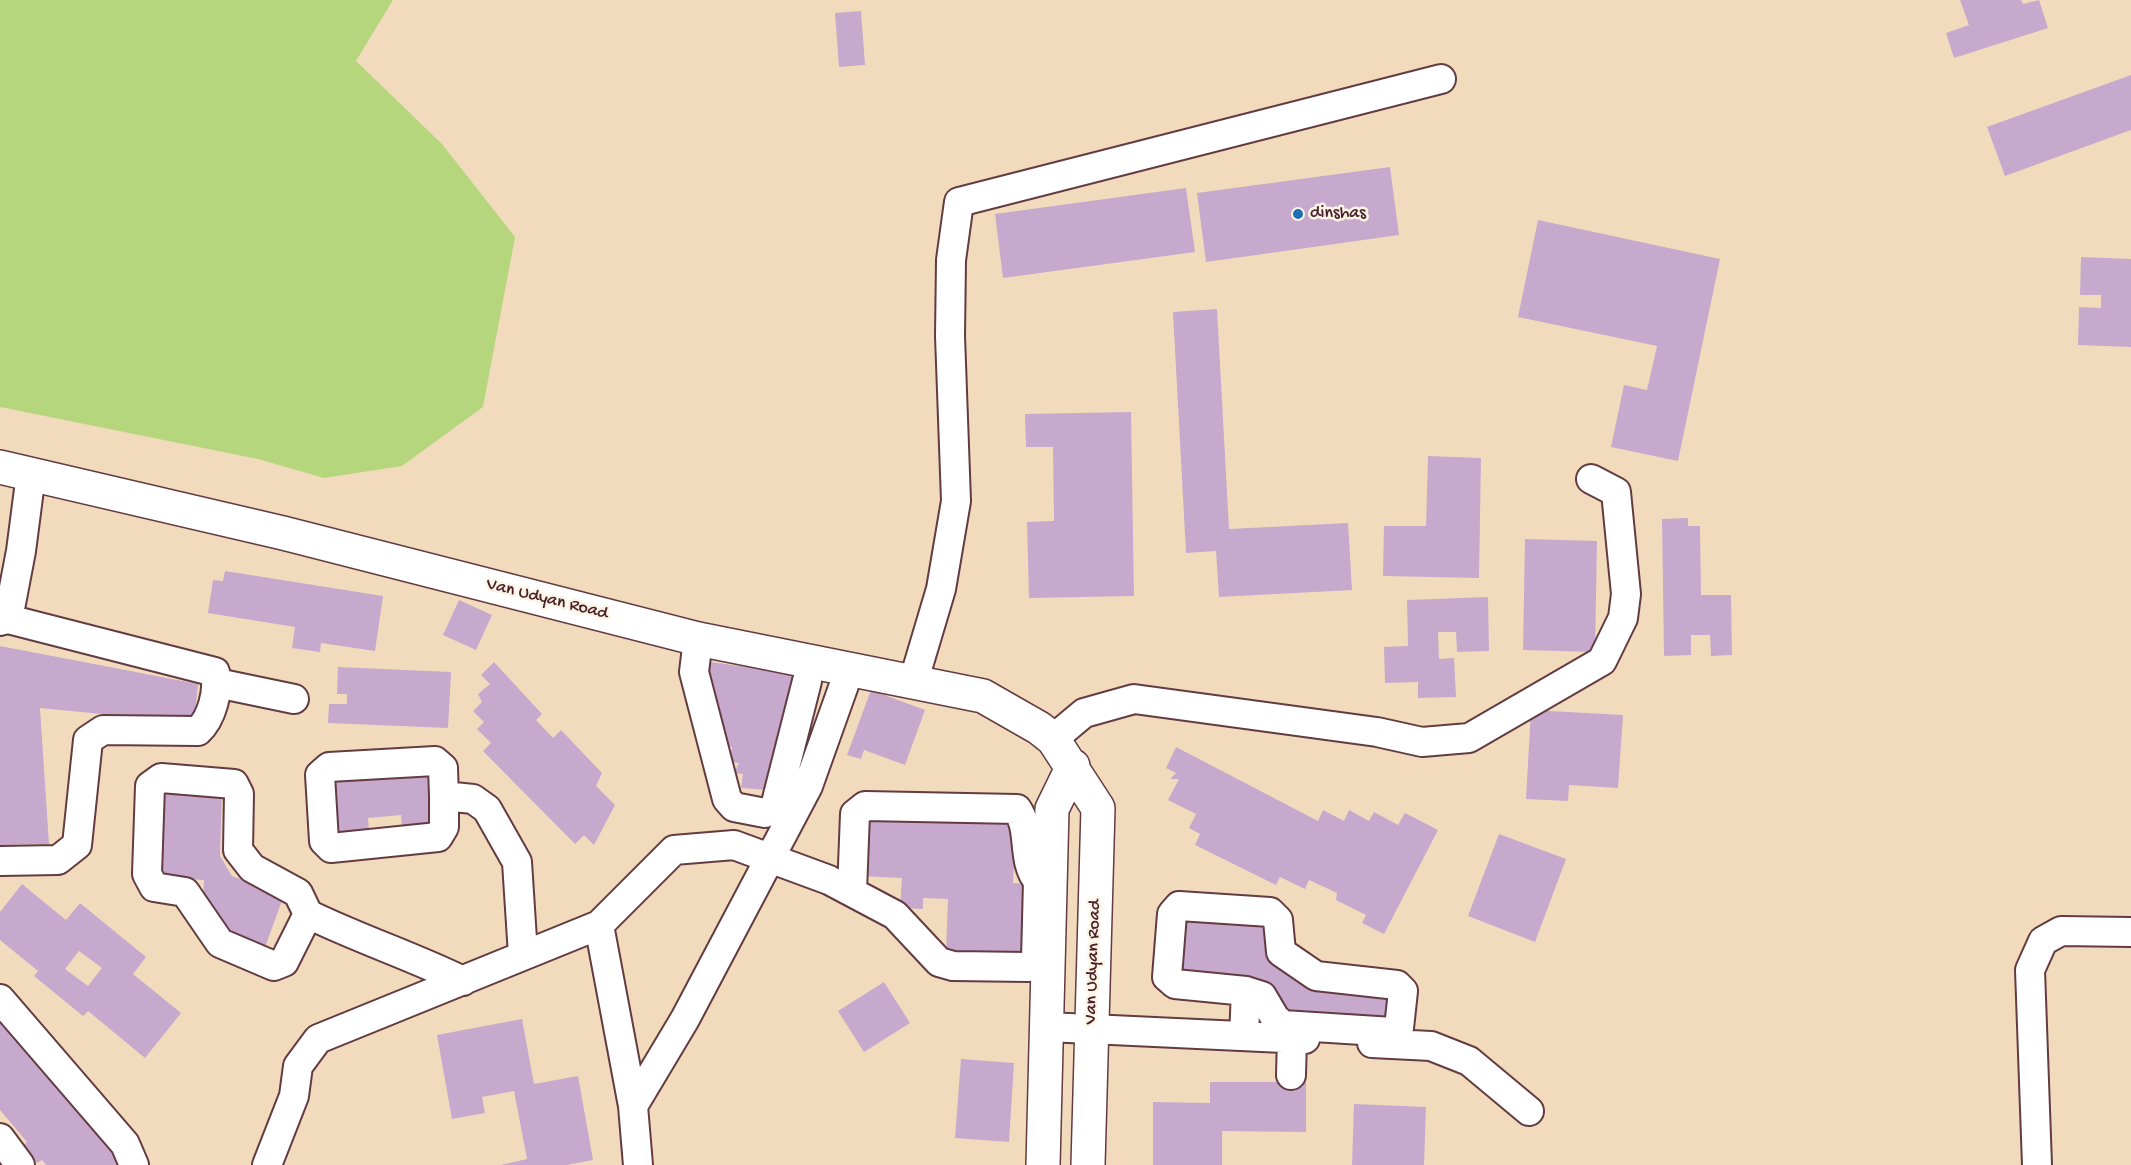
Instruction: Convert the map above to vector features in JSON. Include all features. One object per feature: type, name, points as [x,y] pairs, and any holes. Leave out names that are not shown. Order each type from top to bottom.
[{"type":"street","points":[[913,683],[940,589],[956,501],[950,336],[951,260],[959,202],[1441,79]]},
{"type":"street","name":"Van Udyan Road","points":[[0,467],[284,533],[698,639],[983,696],[1053,739],[1073,766],[1098,808],[1088,1165]]},
{"type":"street","points":[[0,861],[58,860],[77,845],[88,740],[103,730],[198,731],[207,722],[217,683],[215,672],[4,620],[21,551],[31,474]]},
{"type":"street","points":[[1053,739],[1084,713],[1134,699],[1377,732],[1422,742],[1469,738],[1602,661],[1623,618],[1626,594],[1616,492],[1591,479]]},
{"type":"street","points":[[698,639],[694,672],[727,799],[734,807],[765,813],[775,807],[829,734],[849,671]]},
{"type":"street","points":[[633,1106],[685,1020],[769,858],[795,781],[796,722],[807,681]]},
{"type":"street","points":[[217,683],[294,699]]},
{"type":"street","points":[[796,722],[829,734]]},
{"type":"street","points":[[435,761],[443,768],[444,796],[444,827],[438,837],[331,848],[324,841],[320,775],[328,767],[435,761]]},
{"type":"street","points":[[1043,1165],[1052,809],[1073,766]]},
{"type":"street","points":[[308,914],[284,962],[274,966],[220,943],[194,901],[184,892],[154,887],[147,874],[150,786],[161,778],[234,784],[239,795],[238,850],[252,868],[298,893],[308,914],[339,929],[422,961],[463,981]]},
{"type":"street","points":[[444,796],[473,799],[487,809],[517,862],[522,955]]},
{"type":"street","points":[[267,1165],[294,1096],[298,1066],[318,1039],[599,925],[674,850],[734,845],[852,891],[895,915],[939,962],[953,966],[1028,967],[1036,959],[1038,881],[1031,873],[1024,819],[1017,809],[865,807],[855,814],[852,891]]},
{"type":"street","points":[[1179,906],[1270,912],[1278,920],[1281,952],[1304,970],[1316,976],[1397,985],[1403,991],[1399,1028],[1393,1032],[1283,1024],[1275,1018],[1262,996],[1246,991],[1176,984],[1167,977],[1172,914],[1179,906]]},
{"type":"street","points":[[599,925],[633,1106],[638,1165]]},
{"type":"street","points":[[2037,1165],[2030,970],[2043,941],[2061,931],[2131,932]]},
{"type":"street","points":[[1244,1036],[1246,991]]},
{"type":"street","points":[[0,999],[125,1144],[134,1165]]},
{"type":"street","points":[[1047,1028],[1431,1046],[1469,1061],[1529,1111]]},
{"type":"street","points":[[1295,1075],[1297,1039]]},
{"type":"street","points":[[0,1138],[20,1165]]},
{"type":"green space","points":[[0,0],[393,0],[356,61],[442,144],[515,237],[483,407],[402,466],[324,478],[258,459],[0,407]]},
{"type":"building","points":[[1960,0],[2021,0],[2023,4],[2039,0],[2048,28],[1954,58],[1946,33],[1969,25]]},
{"type":"building","points":[[861,11],[865,65],[839,67],[835,13]]},
{"type":"building","points":[[2131,75],[2131,130],[2005,176],[1987,127]]},
{"type":"building","name":"dinshas","points":[[1390,167],[1399,235],[1206,262],[1197,193]]},
{"type":"building","points":[[1186,188],[1195,252],[1003,278],[995,214]]},
{"type":"building","points":[[1538,220],[1720,259],[1678,461],[1611,447],[1624,385],[1647,390],[1657,346],[1518,317]]},
{"type":"building","points":[[2081,257],[2131,259],[2131,347],[2078,345],[2079,307],[2101,308],[2101,295],[2080,295]]},
{"type":"building","points":[[1217,309],[1229,529],[1348,523],[1352,590],[1219,597],[1216,551],[1186,553],[1173,312]]},
{"type":"building","points":[[1131,412],[1134,596],[1029,598],[1027,522],[1054,521],[1053,447],[1026,447],[1025,414]]},
{"type":"building","points":[[1428,456],[1481,458],[1479,578],[1383,576],[1384,526],[1426,526]]},
{"type":"building","points":[[1688,518],[1688,526],[1700,526],[1701,595],[1731,595],[1732,655],[1711,656],[1710,635],[1691,635],[1691,655],[1664,656],[1662,519]]},
{"type":"building","points":[[1525,539],[1597,541],[1595,652],[1523,650]]},
{"type":"building","points":[[225,571],[383,596],[375,651],[321,643],[320,652],[292,648],[295,627],[208,613],[213,580],[223,581]]},
{"type":"building","points":[[1488,597],[1489,651],[1457,652],[1456,632],[1438,632],[1439,659],[1454,658],[1456,697],[1418,698],[1418,682],[1385,683],[1384,647],[1408,646],[1407,600]]},
{"type":"building","points":[[459,600],[492,615],[476,650],[443,635]]},
{"type":"building","points":[[0,646],[198,684],[194,723],[40,708],[49,844],[0,845]]},
{"type":"building","points":[[704,661],[802,675],[768,790],[741,788],[743,774],[734,773],[739,763],[730,762],[732,747],[719,745],[723,720],[715,719],[708,702],[712,676],[701,674]]},
{"type":"building","points":[[494,662],[542,714],[536,720],[553,738],[561,730],[602,773],[596,786],[615,805],[594,845],[584,835],[575,844],[483,751],[491,743],[477,729],[484,722],[473,711],[482,702],[478,694],[490,684],[481,675]]},
{"type":"building","points":[[338,667],[451,672],[448,728],[328,723],[329,704],[347,704],[347,694],[337,694]]},
{"type":"building","points":[[871,690],[925,710],[905,765],[864,750],[861,759],[847,755]]},
{"type":"building","points":[[1531,710],[1623,715],[1618,788],[1569,785],[1568,801],[1526,799]]},
{"type":"building","points":[[1176,747],[1318,821],[1323,810],[1344,821],[1349,810],[1369,821],[1374,812],[1398,825],[1405,813],[1438,830],[1384,934],[1362,923],[1366,915],[1336,900],[1337,893],[1309,880],[1305,889],[1280,877],[1276,885],[1195,845],[1200,834],[1189,828],[1196,814],[1168,800],[1179,779],[1170,779],[1176,773],[1166,768]]},
{"type":"building","points":[[434,767],[438,826],[402,828],[401,815],[368,818],[369,833],[333,836],[329,775]]},
{"type":"building","points":[[159,789],[222,791],[220,856],[232,876],[284,895],[264,950],[228,937],[203,905],[204,880],[155,877]]},
{"type":"building","points":[[867,812],[1016,818],[1013,883],[1031,884],[1028,956],[946,952],[948,899],[923,898],[923,909],[900,908],[902,878],[859,876]]},
{"type":"building","points":[[1499,834],[1566,859],[1535,942],[1468,916]]},
{"type":"building","points":[[22,884],[66,920],[80,903],[146,957],[133,974],[181,1013],[145,1058],[88,1011],[83,1016],[34,976],[38,971],[0,940],[0,912]],"holes":[[[79,951],[102,968],[88,986],[65,969]]]},
{"type":"building","points":[[1179,911],[1273,920],[1271,964],[1393,990],[1391,1025],[1284,1018],[1283,1000],[1271,998],[1272,986],[1175,974]]},
{"type":"building","points":[[884,982],[910,1023],[864,1052],[838,1011]]},
{"type":"building","points":[[0,1012],[123,1159],[116,1165],[46,1165],[42,1160],[37,1163],[22,1146],[27,1142],[0,1110]]},
{"type":"building","points":[[522,1019],[534,1084],[578,1076],[593,1160],[567,1165],[501,1165],[527,1159],[514,1091],[482,1097],[485,1113],[452,1119],[437,1035]]},
{"type":"building","points":[[961,1059],[1014,1063],[1009,1142],[955,1138]]},
{"type":"building","points":[[1210,1082],[1306,1082],[1306,1132],[1222,1131],[1222,1165],[1153,1165],[1153,1102],[1210,1103]]},
{"type":"building","points":[[1354,1104],[1426,1107],[1424,1165],[1352,1165]]},
{"type":"place","name":"dinshas","points":[[1298,214]]}]
